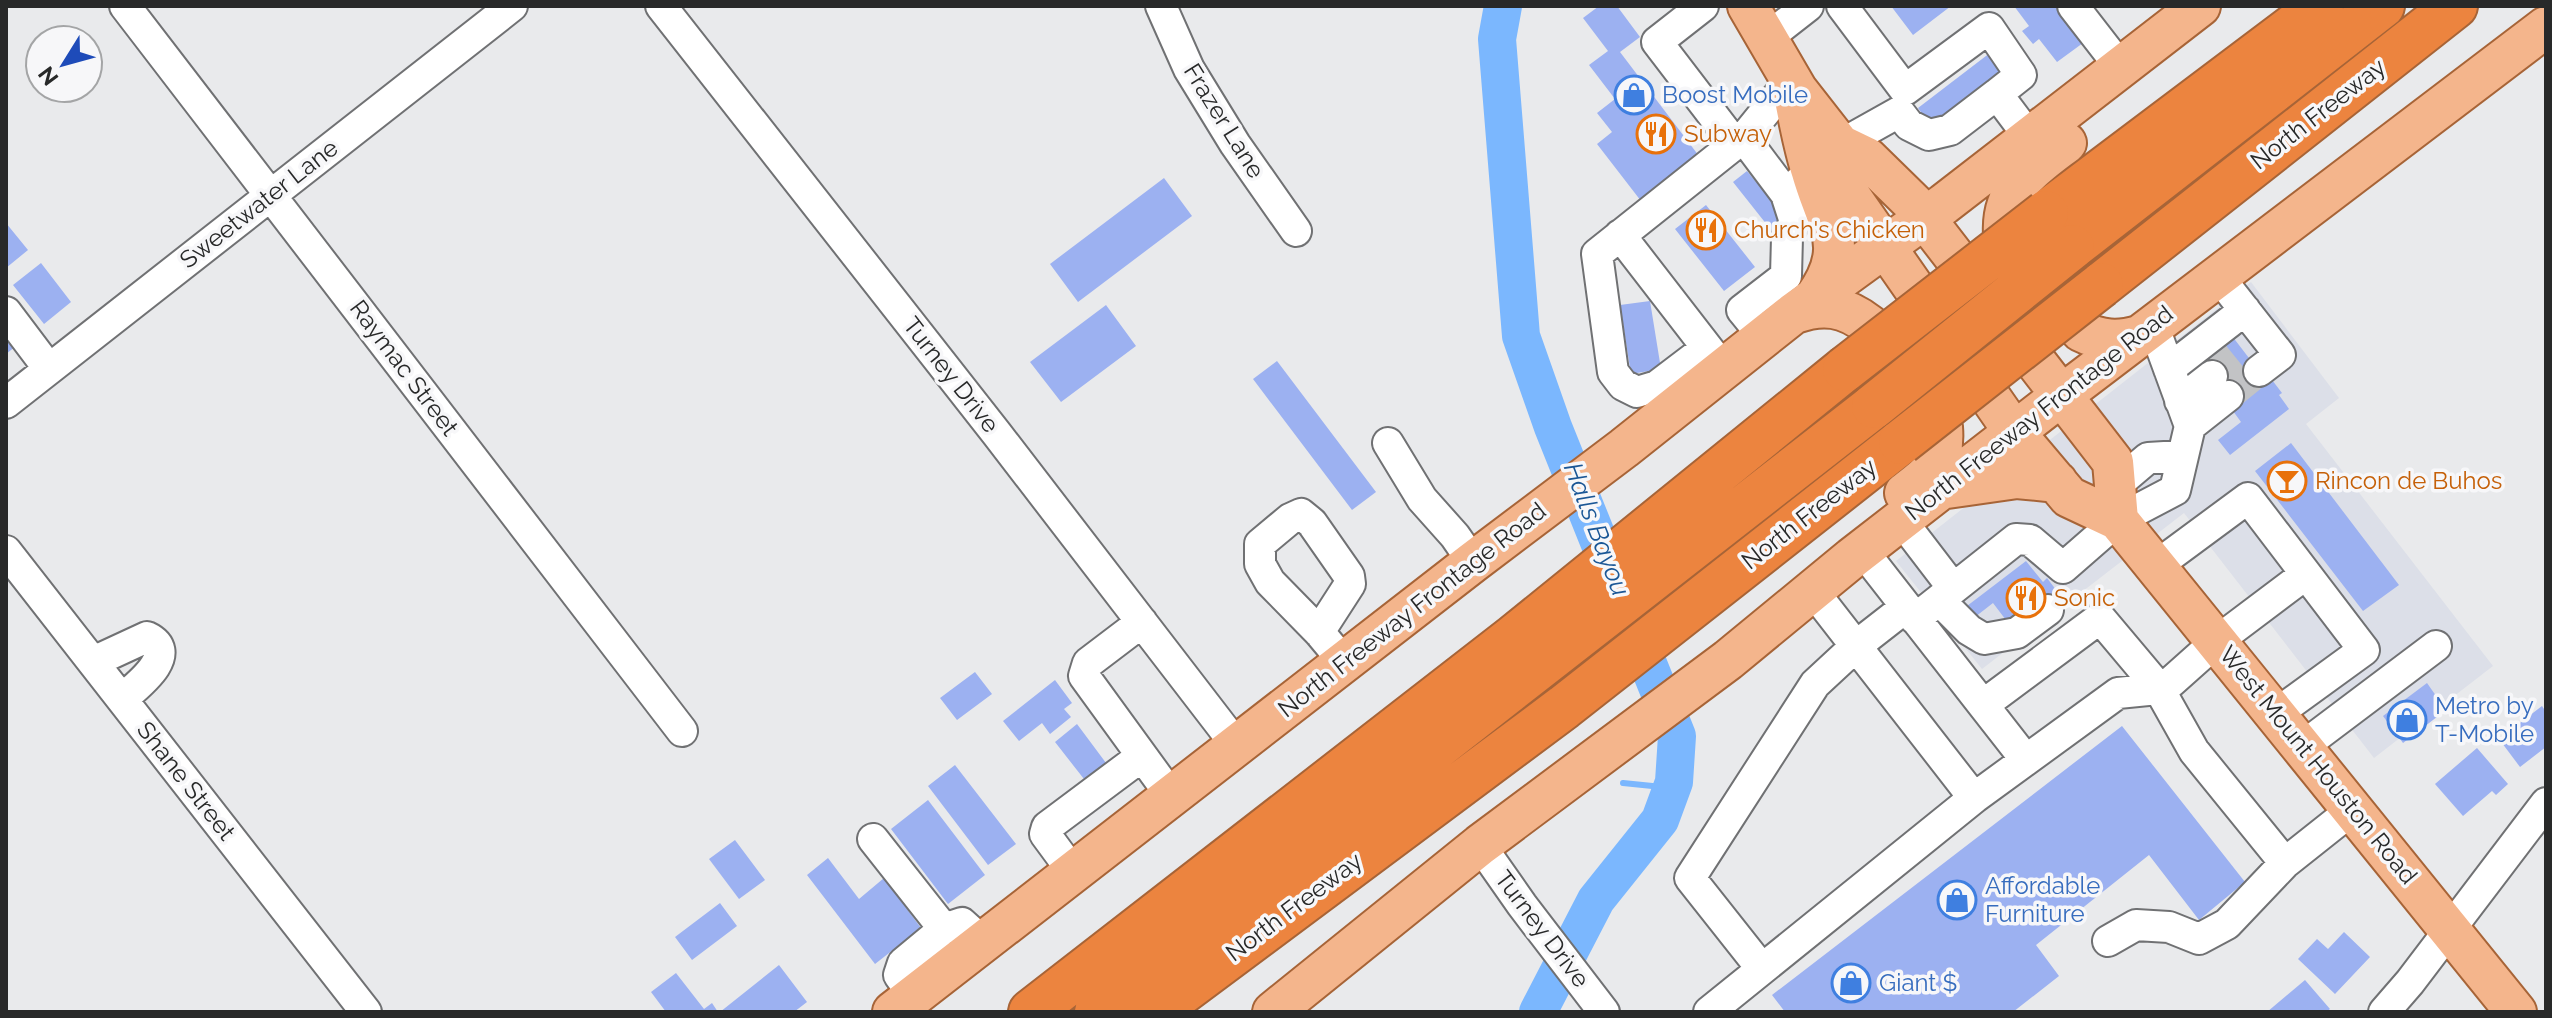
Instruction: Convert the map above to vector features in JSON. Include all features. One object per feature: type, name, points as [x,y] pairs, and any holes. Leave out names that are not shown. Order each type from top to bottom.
[{"type":"highway","name":"North Freeway","points":[[1097,1012],[1523,655],[1656,522],[1845,369],[2046,213],[2321,6]]},
{"type":"highway","name":"North Freeway","points":[[1031,1012],[1523,655],[1670,565],[2382,6]]},
{"type":"highway","name":"North Freeway","points":[[1155,1012],[1564,707],[2455,6]]},
{"type":"main road","name":"North Freeway Frontage Road","points":[[923,971],[983,942],[1624,448],[1716,358],[1791,316],[1925,218],[2200,6]]},
{"type":"main road","points":[[2146,330],[2125,340],[2110,341],[2081,331],[2004,234],[2003,216],[2011,192],[2036,166],[2128,95],[2212,6]]},
{"type":"main road","name":"West Mount Houston Road","points":[[1762,18],[1798,90],[1850,139],[1925,218],[2113,462],[2117,503],[2156,566],[2516,1012]]},
{"type":"main road","name":"North Freeway Frontage Road","points":[[1273,1012],[1480,845],[1728,660],[1862,550],[2062,395],[2546,27]]},
{"type":"main road","points":[[1791,316],[1825,285],[1835,249],[1834,233],[1799,184],[1798,90]]},
{"type":"main road","name":"West Mount Houston Road","points":[[1850,139],[1836,176],[2015,433],[2069,497],[2117,503]]},
{"type":"main road","points":[[1850,139],[1886,150],[1904,168],[1930,178],[2015,149]]},
{"type":"main road","points":[[1728,660],[1814,565],[1925,478],[1938,465],[1943,447],[1942,427],[1869,325],[1841,308],[1825,306],[1791,316]]},
{"type":"main road","points":[[1943,488],[2017,478],[2057,482]]},
{"type":"street","name":"Raymac Street","points":[[125,6],[682,731]]},
{"type":"street","name":"Sweetwater Lane","points":[[6,403],[512,6]]},
{"type":"street","name":"Turney Drive","points":[[661,6],[1237,746]]},
{"type":"street","name":"Frazer Lane","points":[[1161,6],[1189,69],[1235,144],[1296,231]]},
{"type":"street","points":[[1703,6],[1657,42],[1740,141],[1799,184]]},
{"type":"street","points":[[1762,18],[1808,6]]},
{"type":"street","points":[[1791,316],[1742,310],[1786,276],[1787,237],[1795,222],[1799,184],[1850,139],[1902,101],[1989,28],[2021,75],[1950,130],[1929,135],[1909,125],[1902,101],[1842,6]]},
{"type":"street","points":[[2087,11],[2121,68]]},
{"type":"street","points":[[1620,235],[1716,358],[1637,392],[1623,385],[1613,372],[1597,254],[1620,235],[1740,141],[1798,90]]},
{"type":"street","points":[[1997,94],[2015,149]]},
{"type":"street","points":[[2218,276],[2245,310],[2255,352]]},
{"type":"street","points":[[2169,369],[2245,310]]},
{"type":"street","points":[[6,312],[49,369]]},
{"type":"street","points":[[1901,520],[1969,630],[1984,639],[2017,633],[2058,592],[2117,503],[2175,490],[2185,413],[2169,369],[2146,330]]},
{"type":"street","points":[[2185,413],[2220,386]]},
{"type":"street","points":[[1388,443],[1422,499],[1473,562]]},
{"type":"street","points":[[2156,566],[2248,498],[2364,650],[2276,714]]},
{"type":"street","points":[[1762,969],[1690,878],[1815,684],[1856,646],[1911,613],[1949,601],[2016,539],[2030,540],[2058,592]]},
{"type":"street","points":[[1862,550],[2026,760]]},
{"type":"street","name":"Shane Street","points":[[6,551],[366,1012]]},
{"type":"street","points":[[1709,1012],[1974,798],[2118,693],[2171,682],[2217,641],[2306,574]]},
{"type":"street","points":[[1813,591],[1974,798]]},
{"type":"street","points":[[1983,705],[2100,618],[2158,687],[2194,751],[2285,863]]},
{"type":"street","points":[[1142,622],[1088,663],[1084,676],[1172,797]]},
{"type":"street","points":[[1319,632],[1344,662]]},
{"type":"street","points":[[93,662],[147,637],[155,641],[160,651],[159,660],[144,680],[122,699]]},
{"type":"street","points":[[2302,747],[2436,646]]},
{"type":"street","points":[[2345,664],[2368,697]]},
{"type":"street","points":[[1073,872],[1045,834],[1047,827],[1142,756]]},
{"type":"street","points":[[2384,1012],[2546,803]]},
{"type":"street","points":[[2108,941],[2136,925],[2169,927],[2199,939],[2227,924],[2285,863],[2353,809]]},
{"type":"street","points":[[873,839],[923,971]]},
{"type":"street","name":"Turney Drive","points":[[1480,845],[1604,1012]]},
{"type":"shaded area","points":[[2251,282],[2339,398],[2306,424],[2493,666],[2374,758],[2184,513],[1982,669],[1896,561]]},
{"type":"building","points":[[1599,6],[1617,6],[1640,37],[1620,52],[1699,156],[1641,201],[1597,144],[1612,132],[1597,113],[1615,99],[1589,65],[1608,51],[1583,18]]},
{"type":"building","points":[[1891,6],[1951,6],[1913,35]]},
{"type":"building","points":[[2014,6],[2059,6],[2083,43],[2057,62],[2039,39],[2033,44],[2022,31],[2029,26]]},
{"type":"building","points":[[1999,46],[2013,67],[1933,129],[1918,108]]},
{"type":"building","points":[[1747,171],[1790,223],[1775,235],[1733,182]]},
{"type":"building","points":[[1164,178],[1192,216],[1078,302],[1050,264]]},
{"type":"building","points":[[1706,205],[1755,267],[1724,291],[1675,229]]},
{"type":"building","points":[[6,223],[28,250],[6,268]]},
{"type":"building","points":[[41,263],[71,302],[44,324],[13,285]]},
{"type":"building","points":[[1650,301],[1661,369],[1631,374],[1620,305]]},
{"type":"building","points":[[1106,305],[1136,346],[1061,402],[1030,362]]},
{"type":"building","points":[[6,323],[21,342],[6,354]]},
{"type":"building","points":[[2229,332],[2265,379],[2269,376],[2289,409],[2230,455],[2218,440],[2241,422],[2233,411],[2237,408],[2197,356]]},
{"type":"building","points":[[1277,361],[1376,492],[1352,510],[1253,379]]},
{"type":"building","points":[[2291,443],[2399,585],[2363,611],[2255,471]]},
{"type":"building","points":[[2026,561],[2043,582],[2047,578],[2066,603],[2051,614],[2012,628],[1993,603],[1975,617],[1967,606]]},
{"type":"building","points":[[975,672],[992,694],[957,720],[940,698]]},
{"type":"building","points":[[1055,680],[1072,703],[1064,709],[1071,717],[1050,734],[1042,723],[1019,741],[1003,721]]},
{"type":"building","points":[[2427,683],[2446,710],[2403,743],[2383,716]]},
{"type":"building","points":[[2542,706],[2546,712],[2546,747],[2520,767],[2499,739]]},
{"type":"building","points":[[1077,724],[1112,771],[1091,788],[1055,742]]},
{"type":"building","points":[[2122,726],[2245,882],[2199,920],[2149,855],[2036,945],[2059,976],[2013,1012],[1785,1012],[1772,995]]},
{"type":"building","points":[[2477,748],[2508,784],[2496,795],[2492,791],[2463,816],[2435,784]]},
{"type":"building","points":[[955,765],[1016,844],[988,865],[928,786]]},
{"type":"building","points":[[928,800],[985,875],[948,904],[891,829]]},
{"type":"building","points":[[735,840],[765,880],[739,899],[709,859]]},
{"type":"building","points":[[828,858],[859,899],[884,878],[921,928],[875,964],[807,875]]},
{"type":"building","points":[[720,903],[737,926],[692,960],[675,937]]},
{"type":"building","points":[[2344,932],[2370,957],[2335,994],[2298,959],[2317,939],[2328,949]]},
{"type":"building","points":[[779,965],[807,1002],[794,1012],[720,1012]]},
{"type":"building","points":[[676,973],[704,1009],[712,1003],[718,1012],[666,1012],[651,992]]},
{"type":"building","points":[[2305,980],[2330,1009],[2326,1012],[2267,1012]]},
{"type":"waterway","name":"Halls Bayou","points":[[1503,6],[1497,39],[1521,336],[1553,427],[1677,736],[1674,782],[1660,820],[1596,900],[1538,1012]]},
{"type":"waterway","points":[[1623,783],[1672,788]]},
{"type":"tunnel","points":[[2212,376],[2243,351]]},
{"type":"tunnel","points":[[2228,396],[2259,371]]},
{"type":"place","name":"Boost Mobile","points":[[1634,95]]},
{"type":"place","name":"Subway","points":[[1656,134]]},
{"type":"place","name":"Church's Chicken","points":[[1706,230]]},
{"type":"place","name":"Rincon de Buhos","points":[[2287,481]]},
{"type":"place","name":"Sonic","points":[[2026,598]]},
{"type":"place","name":"Metro by T-Mobile","points":[[2407,720]]},
{"type":"place","name":"Affordable Furniture","points":[[1957,900]]},
{"type":"place","name":"Giant $","points":[[1851,983]]}]
